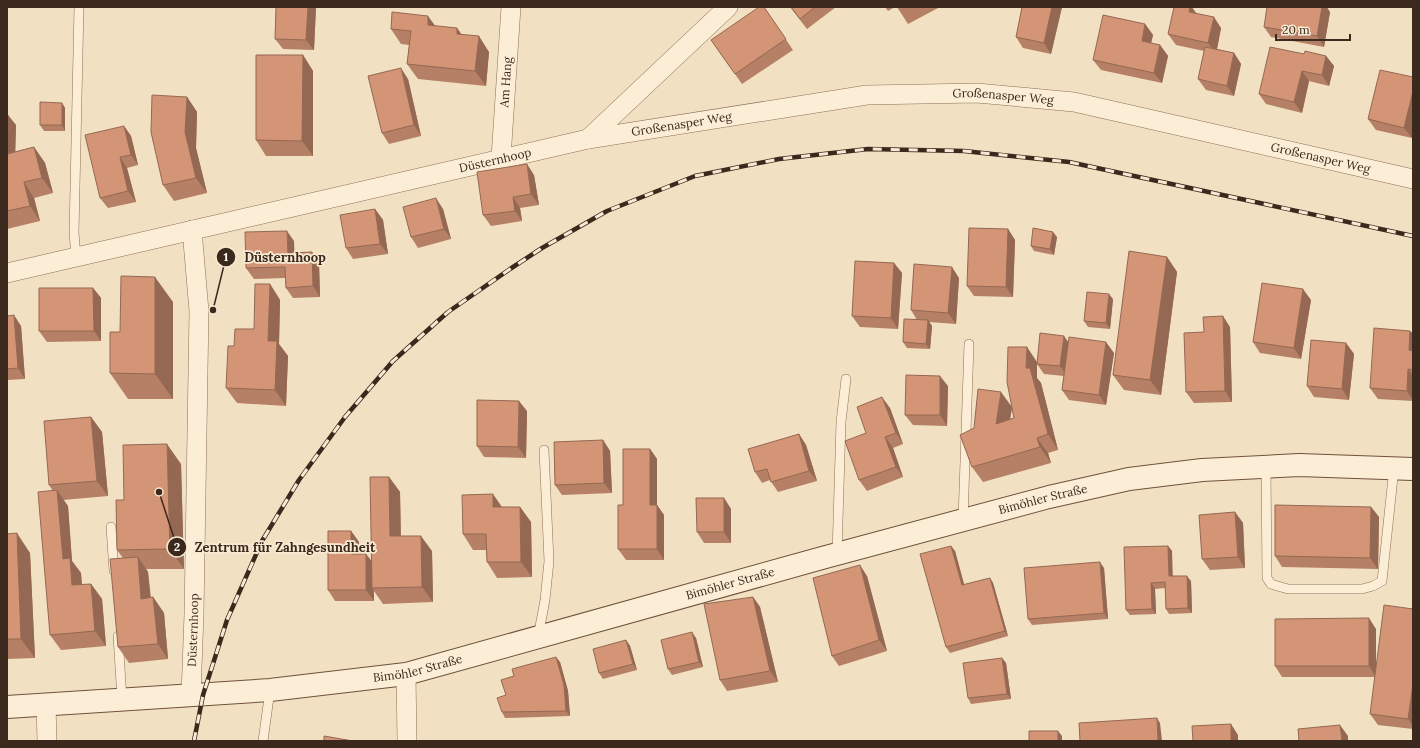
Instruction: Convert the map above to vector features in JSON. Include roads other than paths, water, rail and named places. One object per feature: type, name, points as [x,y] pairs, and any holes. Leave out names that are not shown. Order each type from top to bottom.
[{"type":"street","name":"Am Hang","points":[[501,158],[511,7]]},
{"type":"street","points":[[588,139],[728,7]]},
{"type":"street","name":"Großenasper Weg","points":[[588,139],[867,95],[977,93],[1074,102],[1413,179]]},
{"type":"street","name":"Düsternhoop","points":[[7,273],[588,139]]},
{"type":"street","name":"Düsternhoop","points":[[191,696],[194,614],[199,311],[192,230]]},
{"type":"street","name":"Bimöhler Straße","points":[[7,707],[270,690],[406,674],[963,520],[1049,497],[1129,479],[1202,470],[1266,466],[1299,465],[1404,468]]},
{"type":"street","points":[[406,674],[407,741]]},
{"type":"street","points":[[46,705],[47,741]]},
{"type":"lane","points":[[76,257],[74,233],[79,7]]},
{"type":"lane","points":[[963,520],[968,344]]},
{"type":"lane","points":[[837,554],[841,422],[846,379]]},
{"type":"lane","points":[[538,638],[545,600],[549,561],[544,450]]},
{"type":"lane","points":[[1266,466],[1267,578],[1271,584],[1288,589],[1362,589],[1373,586],[1382,581],[1404,468]]},
{"type":"lane","points":[[111,527],[114,582]]},
{"type":"lane","points":[[118,629],[123,700]]},
{"type":"lane","points":[[263,741],[270,690]]},
{"type":"railway","points":[[194,741],[203,695],[227,620],[262,541],[299,480],[345,417],[393,361],[448,312],[542,248],[607,211],[695,176],[779,159],[868,149],[964,151],[1069,162],[1413,236]]},
{"type":"place","name":"Düsternhoop","points":[[213,310]]},
{"type":"place","name":"Zentrum für Zahngesundheit","points":[[159,492]]}]
